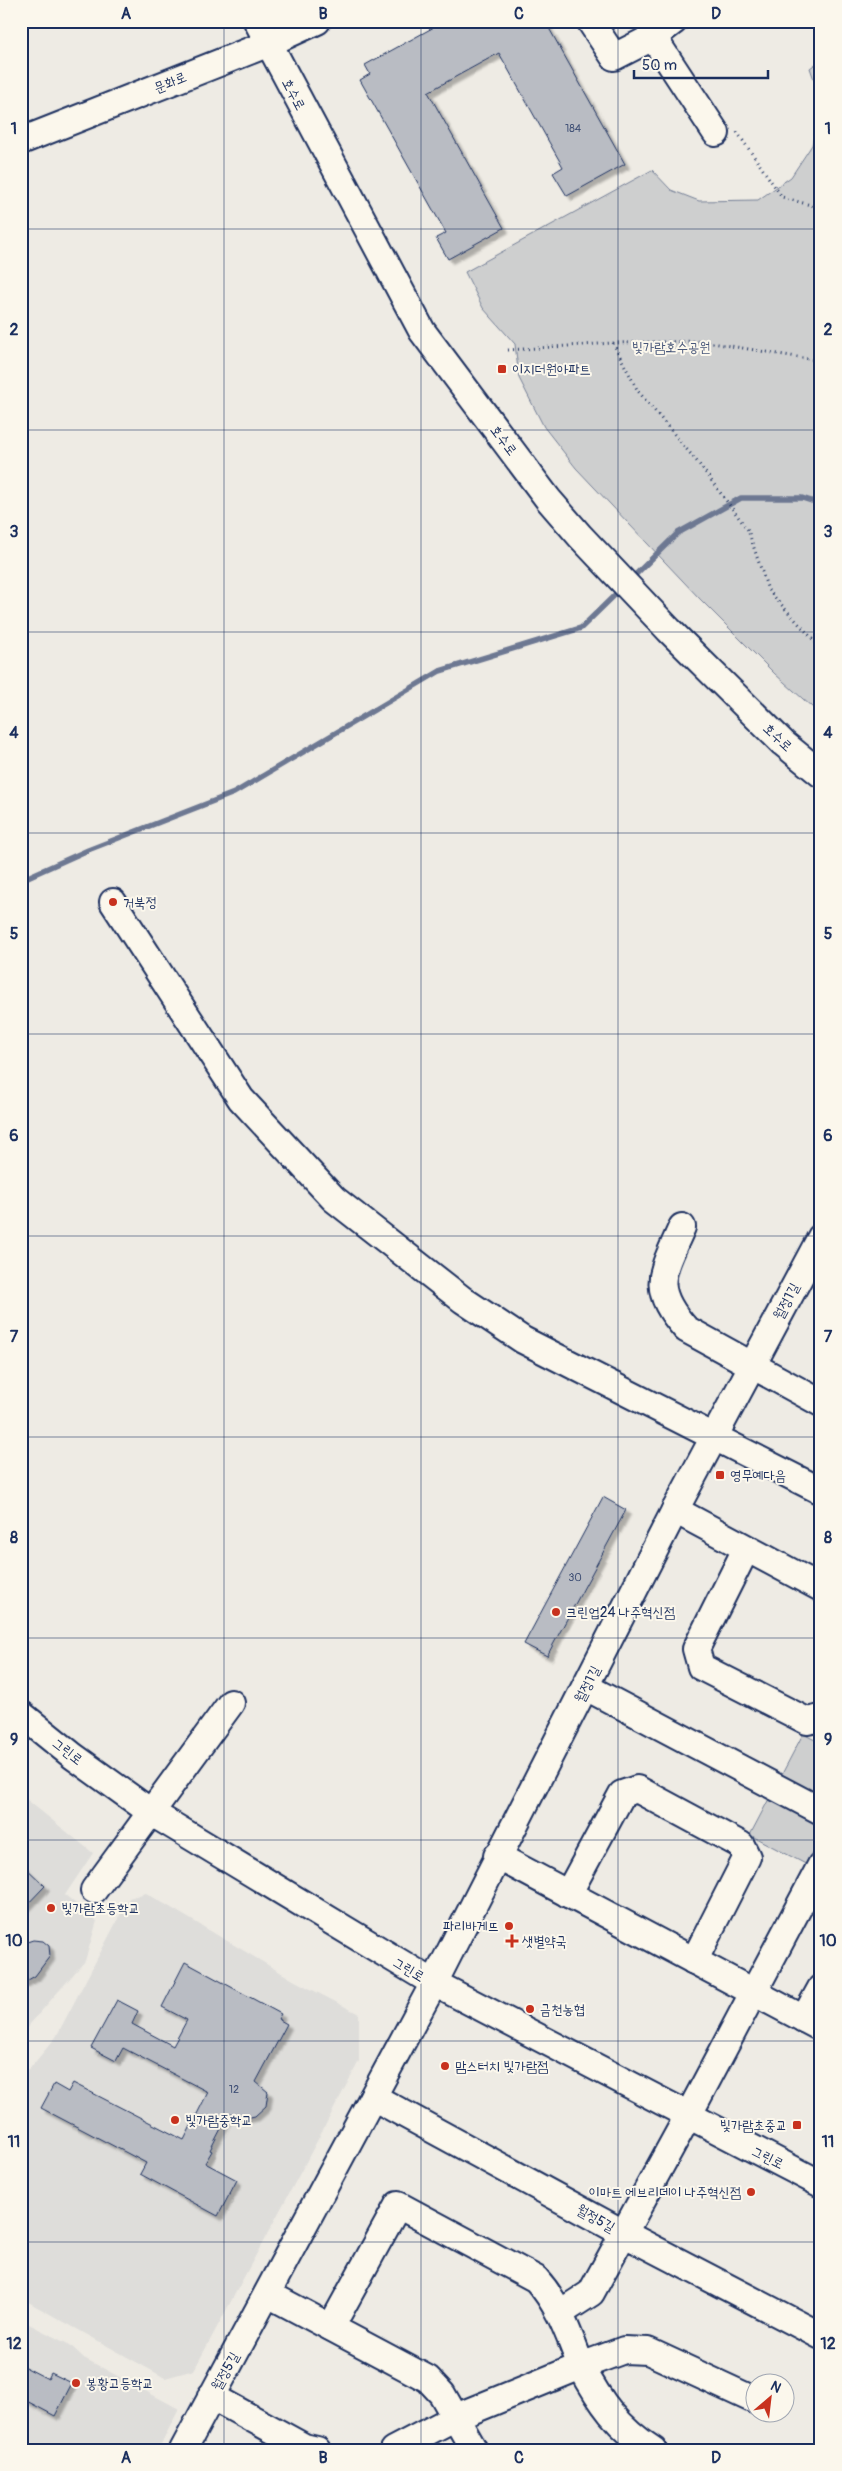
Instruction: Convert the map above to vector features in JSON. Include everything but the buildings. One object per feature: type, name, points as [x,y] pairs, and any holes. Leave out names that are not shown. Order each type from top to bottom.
[{"type":"street","name":"문화로","points":[[21,141],[262,33],[317,21]]},
{"type":"street","points":[[590,21],[614,57],[653,37],[674,21]]},
{"type":"street","name":"호수로","points":[[262,33],[422,332],[548,498],[580,536],[669,630],[783,743],[821,774]]},
{"type":"street","points":[[653,37],[727,133]]},
{"type":"street","points":[[113,902],[241,1099],[334,1199],[463,1300],[523,1340],[821,1491]]},
{"type":"street","points":[[682,1227],[664,1267],[662,1295],[667,1305],[686,1329],[821,1403]]},
{"type":"street","name":"월정1길","points":[[434,1983],[497,1856],[586,1687],[675,1510],[821,1237]]},
{"type":"street","points":[[675,1510],[821,1588]]},
{"type":"street","points":[[746,1549],[696,1649],[701,1667],[807,1721],[821,1718]]},
{"type":"street","points":[[586,1687],[821,1811]]},
{"type":"street","points":[[94,1890],[231,1703]]},
{"type":"street","name":"그린로","points":[[21,1714],[73,1756],[152,1813],[434,1983],[821,2184]]},
{"type":"street","points":[[568,1894],[622,1794],[637,1789],[741,1845],[747,1856],[694,1961]]},
{"type":"street","points":[[497,1856],[813,2024],[821,1988]]},
{"type":"street","points":[[560,2313],[591,2294],[622,2233],[688,2116],[821,1864]]},
{"type":"street","name":"월정5길","points":[[183,2450],[434,1983]]},
{"type":"street","name":"월정5길","points":[[373,2097],[622,2233],[821,2336]]},
{"type":"street","points":[[331,2327],[398,2205],[536,2279],[547,2290],[560,2313],[581,2366],[598,2398],[635,2439],[653,2450]]},
{"type":"street","points":[[268,2294],[428,2379],[442,2394],[474,2450]]},
{"type":"street","points":[[393,2450],[456,2418],[624,2350],[648,2351],[744,2395]]},
{"type":"street","name":"월정5길","points":[[211,2396],[271,2441],[317,2450]]},
{"type":"path","points":[[727,133],[782,197],[821,208]]},
{"type":"path","points":[[508,350],[613,343],[700,342],[821,361]]},
{"type":"path","points":[[613,343],[638,391],[699,464],[748,530],[768,590],[821,648]]},
{"type":"shaded area","name":"빛가람초등학교","points":[[21,1795],[93,1853],[65,1895],[97,1921],[85,1961],[30,2024],[21,2042]]},
{"type":"shaded area","name":"빛가람중학교","points":[[146,1893],[295,1981],[359,2014],[359,2061],[306,2162],[194,2370],[165,2378],[21,2298],[21,2079],[56,2037],[129,1898]]},
{"type":"shaded area","name":"봉황고등학교","points":[[21,2320],[70,2345],[84,2358],[179,2409],[158,2450],[21,2450]]},
{"type":"green space","name":"빛가람호수공원","points":[[821,60],[821,715],[775,674],[700,599],[576,468],[544,427],[519,378],[515,344],[483,308],[465,272],[652,170],[671,190],[699,201],[758,200],[791,177],[812,145],[820,109],[816,85],[810,68]]},
{"type":"green space","points":[[803,1734],[821,1743],[821,1872],[750,1835]]},
{"type":"waterway","points":[[630,580],[678,533],[741,498],[802,498],[821,504]]},
{"type":"waterway","points":[[21,880],[88,850],[234,793],[440,671],[581,628],[622,588]]},
{"type":"place","name":"이지더원아파트","points":[[502,369]]},
{"type":"place","name":"거북정","points":[[113,902]]},
{"type":"place","name":"영무예다음","points":[[720,1475]]},
{"type":"place","name":"크린업24 나주혁신점","points":[[556,1612]]},
{"type":"place","name":"빛가람초등학교","points":[[51,1908]]},
{"type":"place","name":"파리바게뜨","points":[[509,1926]]},
{"type":"place","name":"샛별약국","points":[[512,1941]]},
{"type":"place","name":"금천농협","points":[[530,2009]]},
{"type":"place","name":"맘스터치 빛가람점","points":[[445,2066]]},
{"type":"place","name":"빛가람중학교","points":[[175,2120]]},
{"type":"place","name":"빛가람초중교","points":[[797,2125]]},
{"type":"place","name":"이마트 에브리데이 나주혁신점","points":[[751,2192]]},
{"type":"place","name":"봉황고등학교","points":[[76,2383]]}]
